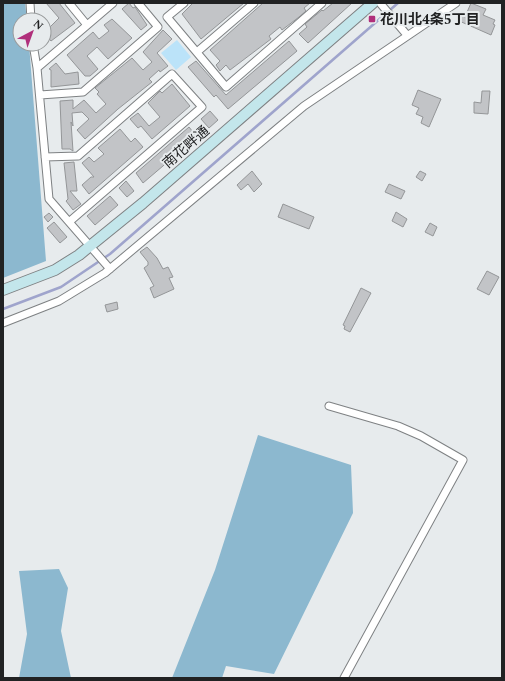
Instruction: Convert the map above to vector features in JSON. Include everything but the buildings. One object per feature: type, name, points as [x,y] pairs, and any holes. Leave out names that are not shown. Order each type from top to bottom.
[{"type":"street","points":[[69,3],[88,25]]},
{"type":"street","points":[[37,68],[113,3]]},
{"type":"street","points":[[40,96],[83,92],[158,27],[138,3]]},
{"type":"street","points":[[184,3],[167,17],[226,87],[322,3]]},
{"type":"street","points":[[197,52],[254,3]]},
{"type":"street","name":"南花畔通","points":[[3,290],[55,270],[91,246],[373,3]]},
{"type":"street","points":[[3,323],[59,301],[108,266],[304,106],[456,3]]},
{"type":"street","points":[[382,5],[407,35]]},
{"type":"street","points":[[35,52],[49,199],[108,266]]},
{"type":"street","points":[[45,158],[78,156],[172,74],[202,107],[69,222]]},
{"type":"street","points":[[329,406],[398,426],[421,436],[463,460],[344,678]]},
{"type":"shaded area","points":[[3,3],[25,3],[26,12],[12,12],[12,52],[30,52],[46,261],[3,278]]},
{"type":"shaded area","points":[[177,40],[191,57],[176,70],[161,53]]},
{"type":"shaded area","points":[[258,435],[351,465],[353,513],[274,674],[226,666],[222,678],[172,678],[215,570]]},
{"type":"shaded area","points":[[59,569],[68,588],[61,631],[71,678],[19,678],[27,634],[19,571]]},
{"type":"waterway","points":[[3,309],[61,287],[110,254],[398,3]]},
{"type":"place","name":"花川北4条5丁目","points":[[372,19]]}]
